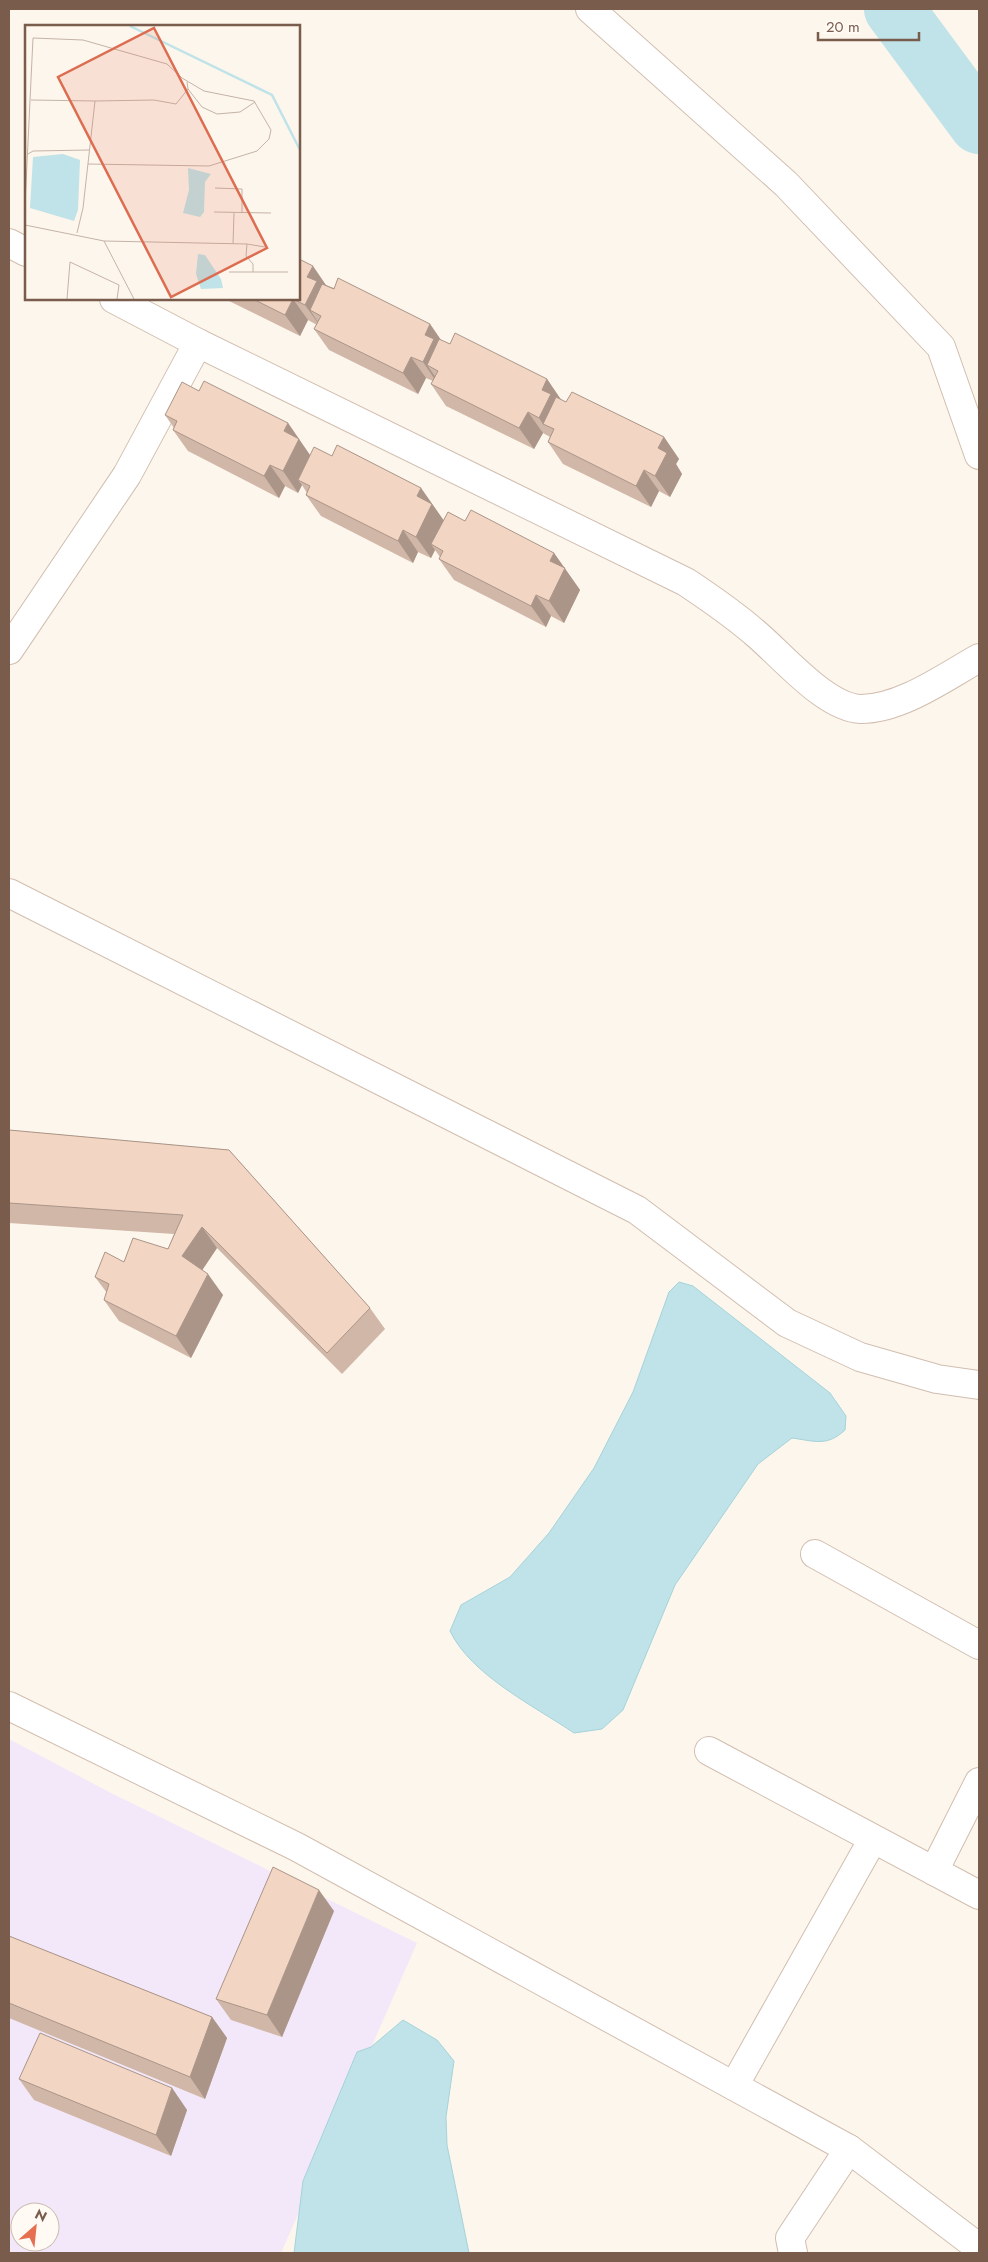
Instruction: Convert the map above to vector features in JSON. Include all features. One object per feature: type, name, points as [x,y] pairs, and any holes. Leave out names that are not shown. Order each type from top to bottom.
[{"type":"street","points":[[590,9],[786,184],[941,347],[979,455]]},
{"type":"street","points":[[9,243],[25,251]]},
{"type":"street","points":[[116,300],[198,343],[686,582],[729,611],[825,695],[849,708],[863,709],[906,699],[979,658]]},
{"type":"street","points":[[9,650],[127,475],[198,343]]},
{"type":"street","points":[[9,894],[637,1210],[787,1323],[860,1357],[937,1379],[979,1385]]},
{"type":"street","points":[[815,1554],[979,1645]]},
{"type":"street","points":[[9,1706],[297,1847],[849,2149],[978,2247]]},
{"type":"street","points":[[709,1751],[979,1895]]},
{"type":"street","points":[[934,1871],[979,1782]]},
{"type":"street","points":[[734,2086],[873,1839]]},
{"type":"street","points":[[793,2253],[790,2238],[849,2149]]},
{"type":"shaded area","points":[[9,1739],[111,1793],[417,1943],[281,2253],[9,2253]]},
{"type":"water","points":[[679,1282],[693,1286],[830,1393],[846,1416],[845,1430],[826,1441],[792,1438],[758,1464],[675,1585],[623,1710],[602,1729],[574,1733],[488,1675],[460,1647],[450,1631],[461,1605],[510,1577],[549,1533],[594,1468],[633,1392],[669,1292]]},
{"type":"water","points":[[403,2020],[437,2040],[454,2061],[446,2117],[447,2145],[469,2253],[294,2253],[303,2181],[357,2052],[371,2047]]},
{"type":"building","points":[[300,260],[313,266],[307,277],[317,281],[305,305],[295,300],[300,300]]},
{"type":"building","points":[[338,278],[430,324],[425,335],[434,339],[423,362],[411,357],[403,373],[314,329],[321,316],[310,310],[322,284],[334,289]]},
{"type":"building","points":[[255,300],[292,300],[285,315]]},
{"type":"building","points":[[455,333],[547,379],[542,390],[551,394],[539,418],[528,412],[519,428],[431,384],[438,371],[427,365],[439,339],[450,344]]},
{"type":"building","points":[[204,381],[288,423],[284,431],[299,439],[283,471],[270,465],[264,476],[173,430],[177,421],[165,415],[182,382],[199,391]]},
{"type":"building","points":[[572,392],[664,437],[658,448],[667,453],[655,476],[644,470],[636,486],[548,442],[554,429],[543,424],[556,397],[566,402]]},
{"type":"building","points":[[337,445],[421,488],[417,496],[432,504],[416,537],[403,530],[398,541],[306,495],[310,486],[298,480],[314,447],[332,456]]},
{"type":"building","points":[[471,510],[554,553],[550,561],[565,568],[549,601],[536,595],[531,606],[439,559],[443,551],[431,544],[448,512],[465,521]]},
{"type":"building","points":[[9,1130],[229,1150],[370,1308],[327,1353],[202,1227],[182,1256],[208,1274],[176,1336],[104,1300],[109,1284],[95,1277],[105,1252],[124,1262],[133,1238],[168,1249],[183,1215],[9,1203]]},
{"type":"building","points":[[273,1867],[319,1890],[267,2015],[216,1999]]},
{"type":"building","points":[[9,1936],[212,2017],[190,2077],[9,2003]]},
{"type":"building","points":[[40,2033],[172,2088],[156,2135],[19,2079]]},
{"type":"waterway","points":[[894,9],[979,124]]}]
